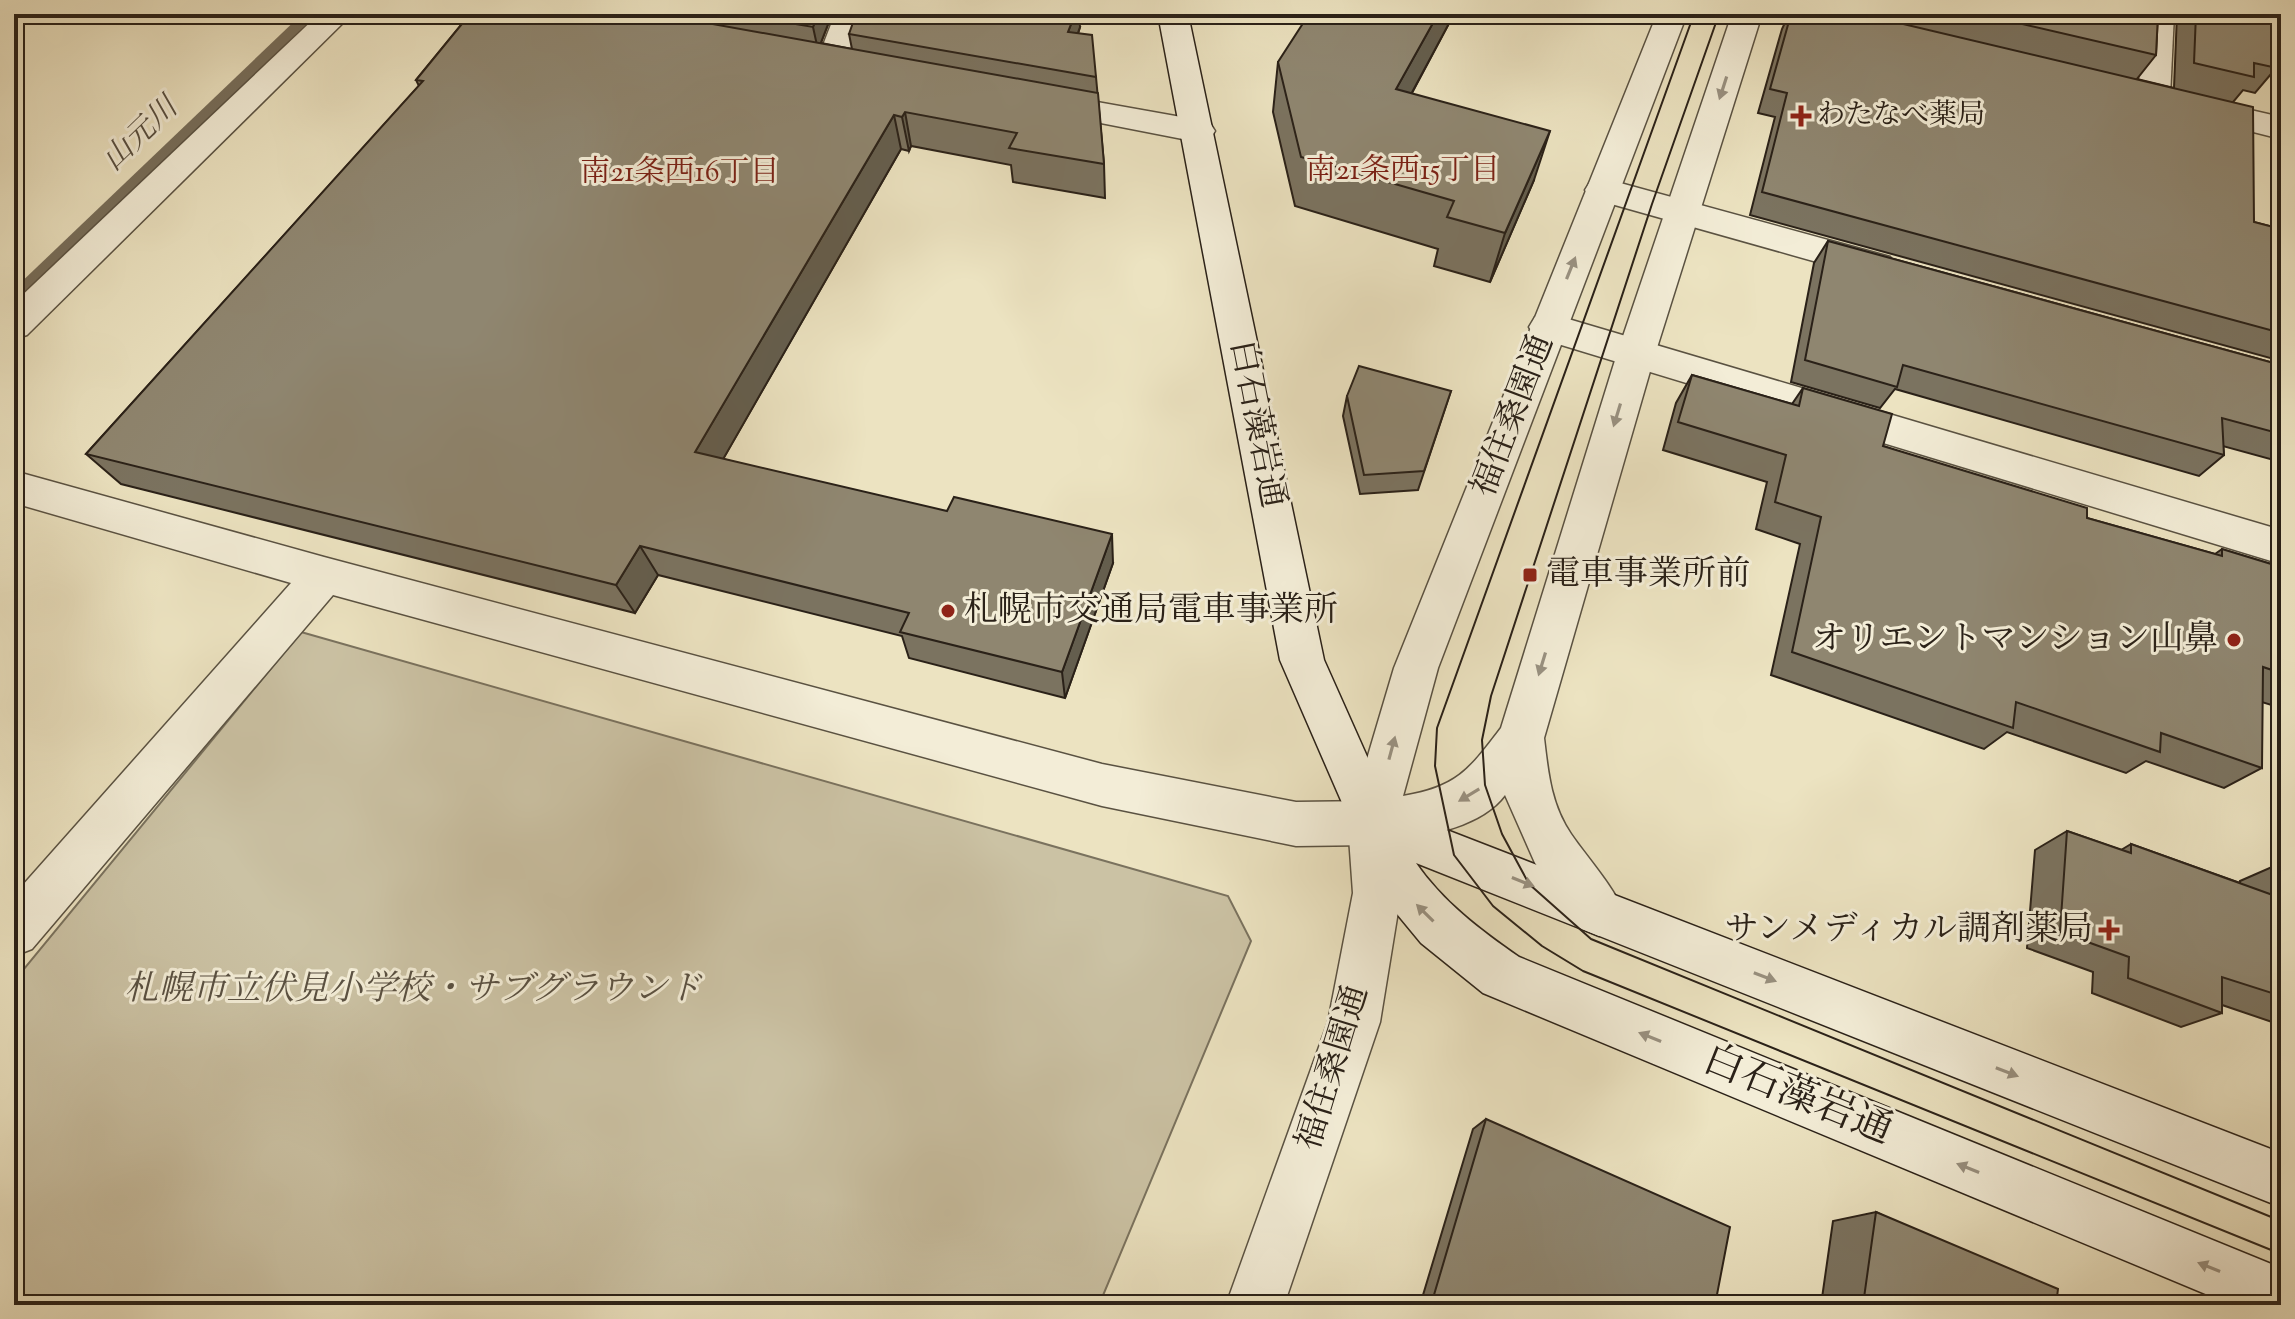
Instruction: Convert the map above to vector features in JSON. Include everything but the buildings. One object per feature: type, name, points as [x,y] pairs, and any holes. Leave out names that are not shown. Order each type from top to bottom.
[{"type":"street","points":[[14,325],[337,14]]},
{"type":"street","points":[[832,66],[850,14]]},
{"type":"street","name":"白石藻岩通","points":[[1173,14],[1302,660],[1400,885],[1420,910],[1457,944],[1501,975],[2281,1297]]},
{"type":"street","name":"福住桑園通","points":[[1255,1305],[1354,1022],[1377,893],[1372,823],[1416,668],[1672,14]]},
{"type":"street","points":[[14,487],[324,575],[1102,785],[1296,824],[1372,823],[1443,811],[1485,785],[1521,738],[1636,354],[1747,14]]},
{"type":"street","points":[[2159,14],[2139,94],[2281,128]]},
{"type":"street","points":[[1017,98],[1198,131]]},
{"type":"street","points":[[1602,190],[1913,275]]},
{"type":"street","points":[[1548,327],[2281,547]]},
{"type":"street","points":[[14,932],[324,575]]},
{"type":"street","points":[[1521,738],[1528,793],[1552,847],[1599,912]]},
{"type":"street","points":[[1372,823],[2281,1180]]},
{"type":"green space","name":"札幌市立伏見小学校・サブグラウンド","points":[[301,632],[1228,896],[1251,941],[1099,1305],[31,1305],[14,1295],[14,981]]},
{"type":"waterway","name":"山元川","points":[[14,299],[310,14]]},
{"type":"tram line","points":[[1694,14],[1437,728],[1435,766],[1454,855],[1493,906],[1542,946],[1583,971],[2281,1254]]},
{"type":"tram line","points":[[1719,14],[1652,204],[1491,696],[1482,740],[1485,785],[1502,834],[1529,884],[1591,939],[2281,1221]]},
{"type":"place","name":"わたなべ薬局","points":[[1801,116]]},
{"type":"place","name":"電車事業所前","points":[[1530,575]]},
{"type":"place","name":"札幌市交通局電車事業所","points":[[948,611]]},
{"type":"place","name":"オリエントマンション山鼻","points":[[2234,640]]},
{"type":"place","name":"サンメディカル調剤薬局","points":[[2109,930]]},
{"type":"district","name":"南21条西15丁目","points":[[1403,171]]},
{"type":"district","name":"南21条西16丁目","points":[[680,173]]}]
